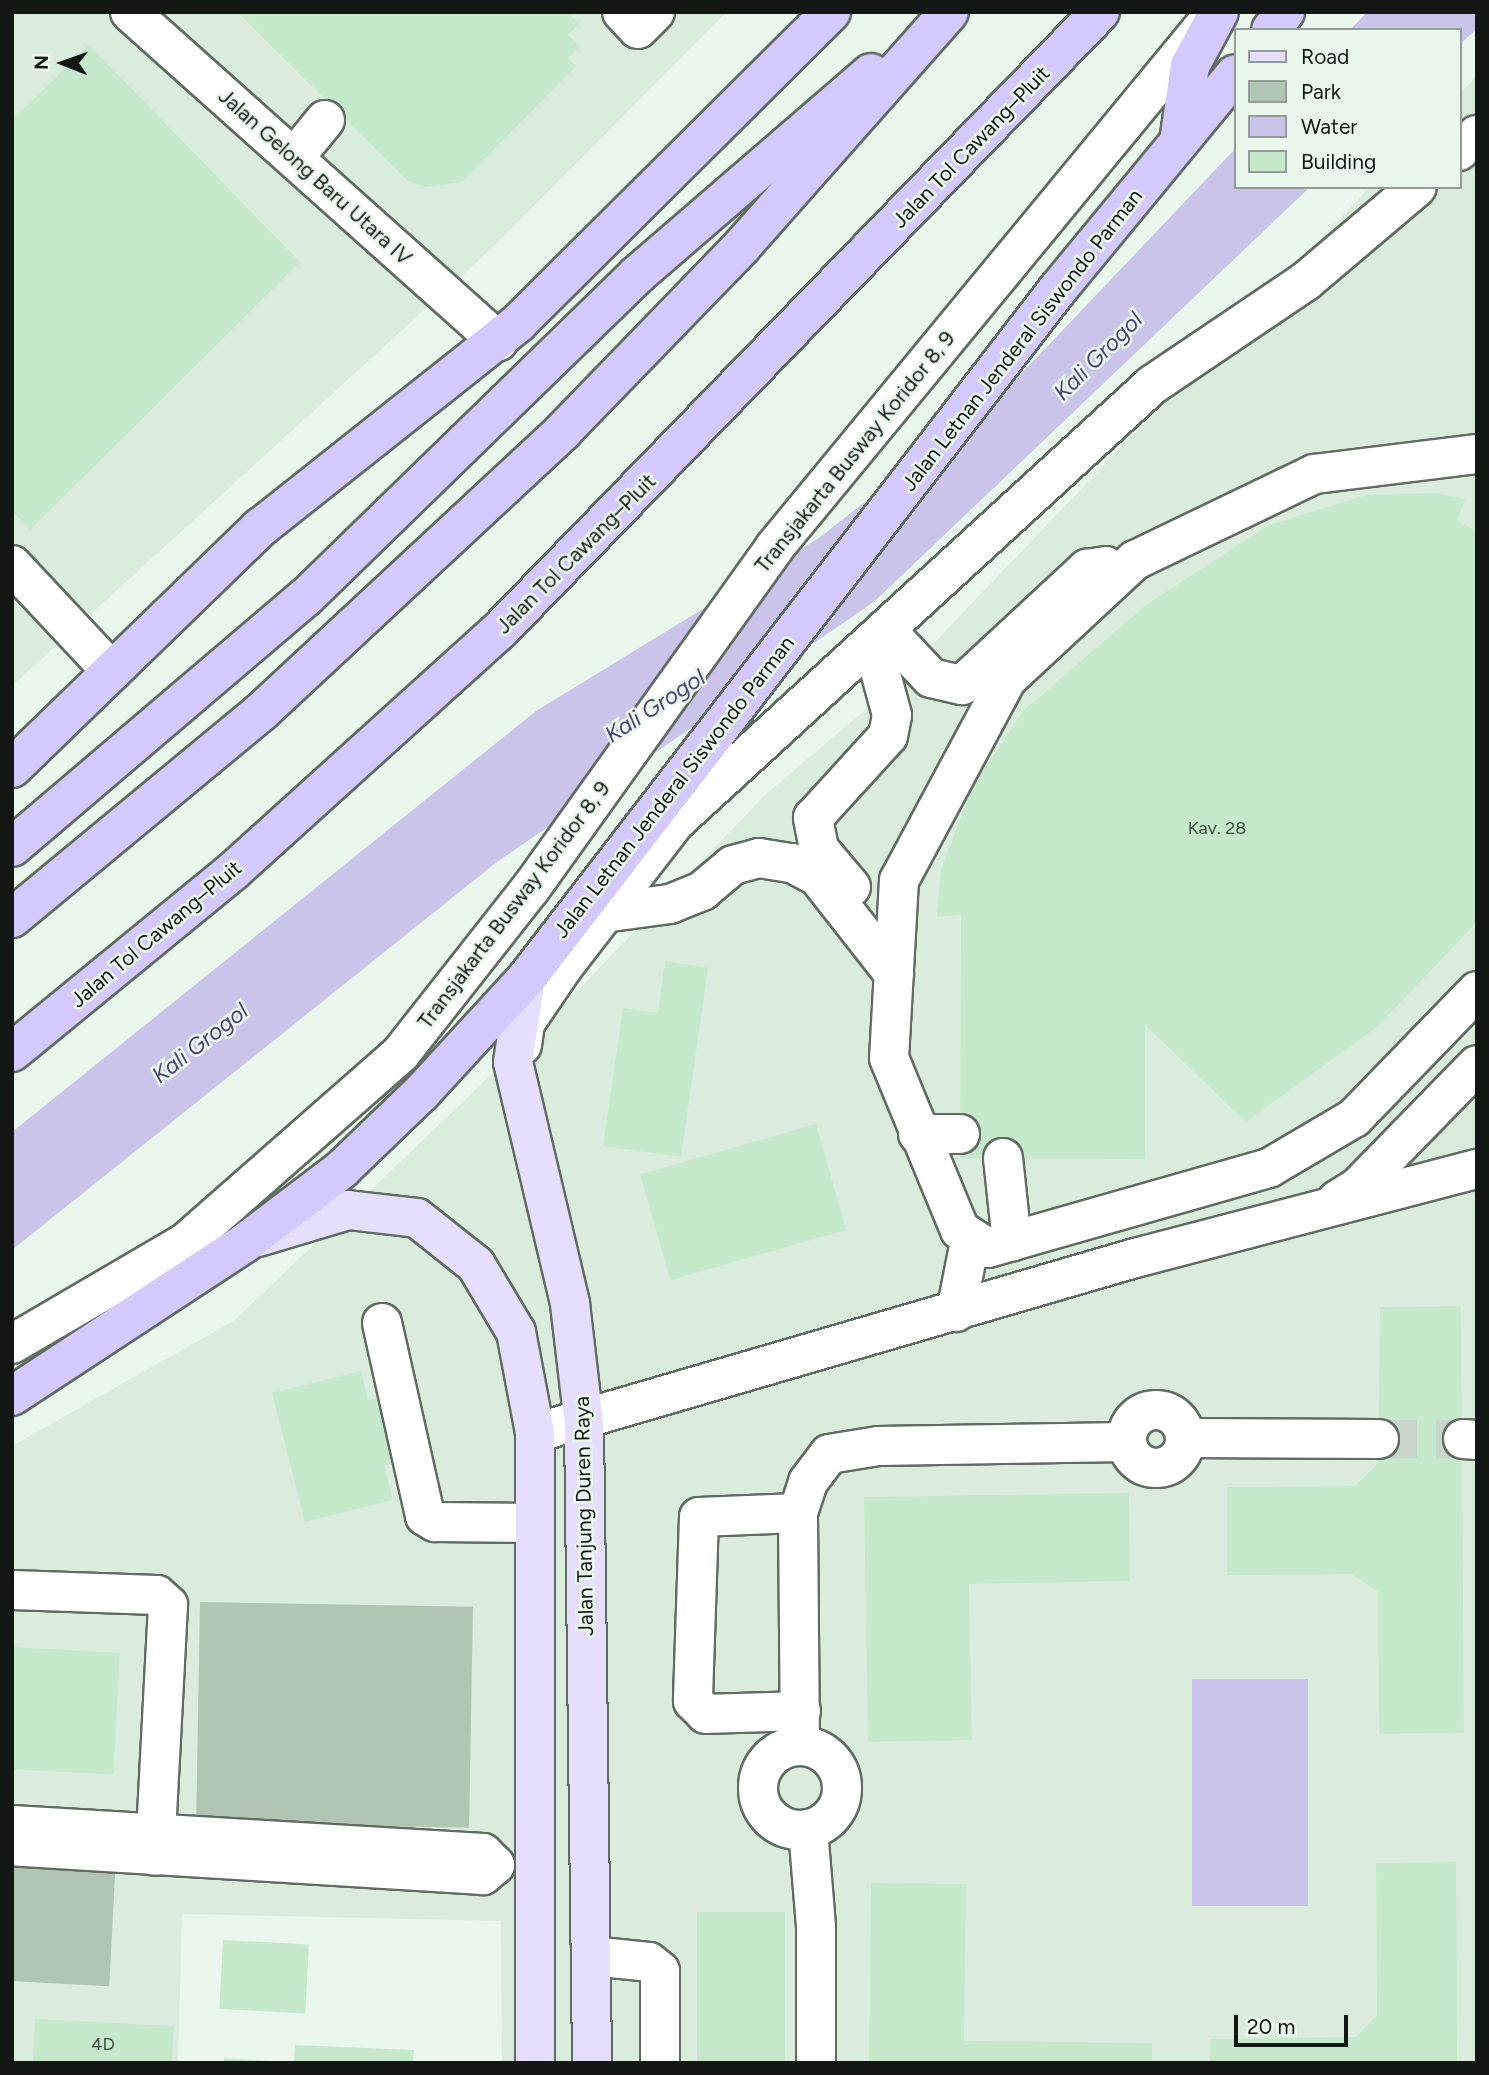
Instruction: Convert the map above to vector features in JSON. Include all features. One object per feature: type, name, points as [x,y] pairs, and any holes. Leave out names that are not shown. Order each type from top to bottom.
[{"type":"highway","points":[[12,768],[261,527],[498,341],[831,12]]},
{"type":"highway","points":[[12,846],[306,597],[637,275],[947,12]]},
{"type":"highway","points":[[12,918],[261,712],[564,431],[742,246],[947,12]]},
{"type":"highway","name":"Jalan Tol Cawang–Pluit","points":[[12,1052],[232,872],[500,630],[1100,12]]},
{"type":"highway","points":[[1178,145],[1190,66],[1218,12]]},
{"type":"highway","name":"Jalan Letnan Jenderal Siswondo Parman","points":[[12,1396],[246,1242],[342,1169],[586,919],[1058,289],[1234,75]]},
{"type":"main road","name":"Jalan Tanjung Duren Raya","points":[[526,979],[514,1030],[516,1082],[570,1304],[584,1423],[592,2063]]},
{"type":"main road","points":[[246,1242],[348,1210],[392,1210],[431,1225],[465,1252],[507,1310],[524,1358],[535,1433],[535,2063]]},
{"type":"street","name":"Jalan Gelong Baru Utara IV","points":[[130,12],[498,341]]},
{"type":"street","points":[[622,12],[638,29],[655,12]]},
{"type":"street","name":"Transjakarta Busway Koridor 8, 9","points":[[12,1344],[185,1243],[401,1053],[531,888],[774,548],[1218,12]]},
{"type":"street","points":[[294,158],[325,120]]},
{"type":"street","points":[[516,1082],[526,1023],[586,919],[675,822],[880,638],[1152,385],[1306,281],[1415,189]]},
{"type":"street","points":[[880,638],[931,678],[962,685],[1087,569],[1135,560],[1314,474],[1477,454]]},
{"type":"street","points":[[956,1312],[970,1241],[918,1134],[889,1058],[903,870],[992,698],[1135,560]]},
{"type":"street","points":[[12,565],[112,672]]},
{"type":"street","points":[[880,638],[892,715],[888,736],[813,818],[813,833],[856,893],[897,927]]},
{"type":"street","points":[[586,919],[670,904],[702,891],[733,865],[759,858],[792,863],[818,877],[894,974]]},
{"type":"street","points":[[970,1241],[988,1248],[1269,1168],[1354,1118],[1477,990]]},
{"type":"street","points":[[1323,1209],[1358,1187],[1477,1065]]},
{"type":"street","points":[[918,1134],[960,1134]]},
{"type":"street","points":[[1003,1158],[1012,1242]]},
{"type":"street","points":[[535,1433],[584,1423],[956,1312],[1477,1168]]},
{"type":"street","points":[[382,1323],[425,1516],[435,1522],[535,1522]]},
{"type":"street","points":[[798,1513],[699,1517],[693,1701],[706,1714],[801,1728],[827,1756],[841,1780],[830,1817],[808,1829],[771,1818],[759,1795],[773,1755],[801,1728],[798,1513],[822,1464],[847,1448],[1126,1442],[1130,1424],[1153,1410],[1178,1419],[1185,1438],[1378,1439]]},
{"type":"street","points":[[12,1590],[164,1599],[170,1622],[155,1846]]},
{"type":"street","points":[[12,1825],[155,1846],[483,1875],[495,1865],[535,1865]]},
{"type":"street","points":[[808,1829],[816,1926],[816,2063]]},
{"type":"street","points":[[12,1846],[155,1846]]},
{"type":"street","points":[[591,1956],[649,1962],[660,1971],[660,2063]]},
{"type":"shaded area","points":[[12,12],[727,12],[491,249],[12,686]]},
{"type":"shaded area","points":[[1477,76],[1477,2063],[502,2063],[501,1921],[182,1914],[178,2063],[12,2063],[12,1446],[235,1320],[562,1007],[766,794],[888,691],[1368,189],[1461,189],[1461,92]]},
{"type":"green space","points":[[200,1602],[473,1607],[469,1828],[196,1823]]},
{"type":"green space","points":[[12,1854],[116,1859],[109,1986],[12,1981]]},
{"type":"water","points":[[1367,12],[1477,12],[1477,29],[1461,43],[1461,28],[1352,28]]},
{"type":"water","name":"Kali Grogol","points":[[1234,150],[1234,189],[1308,189],[875,601],[497,862],[12,1250],[12,1132],[536,711],[819,538],[1001,395]]},
{"type":"water","points":[[1192,1679],[1308,1679],[1308,1906],[1192,1906]]},
{"type":"building","points":[[237,12],[568,12],[579,24],[568,35],[580,46],[568,58],[576,66],[462,182],[425,187],[408,181]]},
{"type":"building","points":[[89,45],[300,262],[30,530],[12,511],[12,120]]},
{"type":"building","points":[[1436,493],[1465,499],[1457,521],[1477,531],[1477,922],[1377,1027],[1246,1122],[1145,1025],[1145,1159],[960,1158],[961,915],[937,917],[941,869],[972,788],[1023,711],[1146,605],[1269,525],[1366,495]]},
{"type":"building","points":[[665,961],[708,968],[681,1157],[603,1146],[623,1008],[658,1013]]},
{"type":"building","points":[[816,1124],[846,1230],[670,1280],[640,1174]]},
{"type":"building","points":[[1461,1306],[1464,1733],[1379,1734],[1378,1592],[1352,1574],[1227,1575],[1227,1487],[1355,1486],[1378,1463],[1380,1307]]},
{"type":"building","points":[[361,1371],[368,1400],[388,1395],[404,1461],[384,1466],[393,1500],[305,1522],[272,1393]]},
{"type":"building","points":[[1129,1493],[1130,1581],[969,1584],[972,1740],[868,1742],[864,1497]]},
{"type":"building","points":[[12,1647],[120,1653],[113,1774],[12,1769]]},
{"type":"building","points":[[1456,1862],[1457,2063],[1210,2063],[1210,2039],[1356,2037],[1377,2015],[1376,1863]]},
{"type":"building","points":[[871,1883],[966,1884],[964,2041],[1152,2043],[1152,2063],[869,2063]]},
{"type":"building","points":[[697,1912],[785,1912],[785,2063],[697,2063]]},
{"type":"building","points":[[223,1940],[309,1945],[305,2013],[219,2009]]},
{"type":"building","points":[[35,2019],[174,2026],[172,2063],[33,2063]]},
{"type":"building","points":[[295,2045],[414,2050],[413,2063],[294,2063]]},
{"type":"building","points":[[224,2058],[270,2061],[270,2063],[224,2063]]},
{"type":"tunnel","points":[[1379,1439],[1463,1439]]}]
